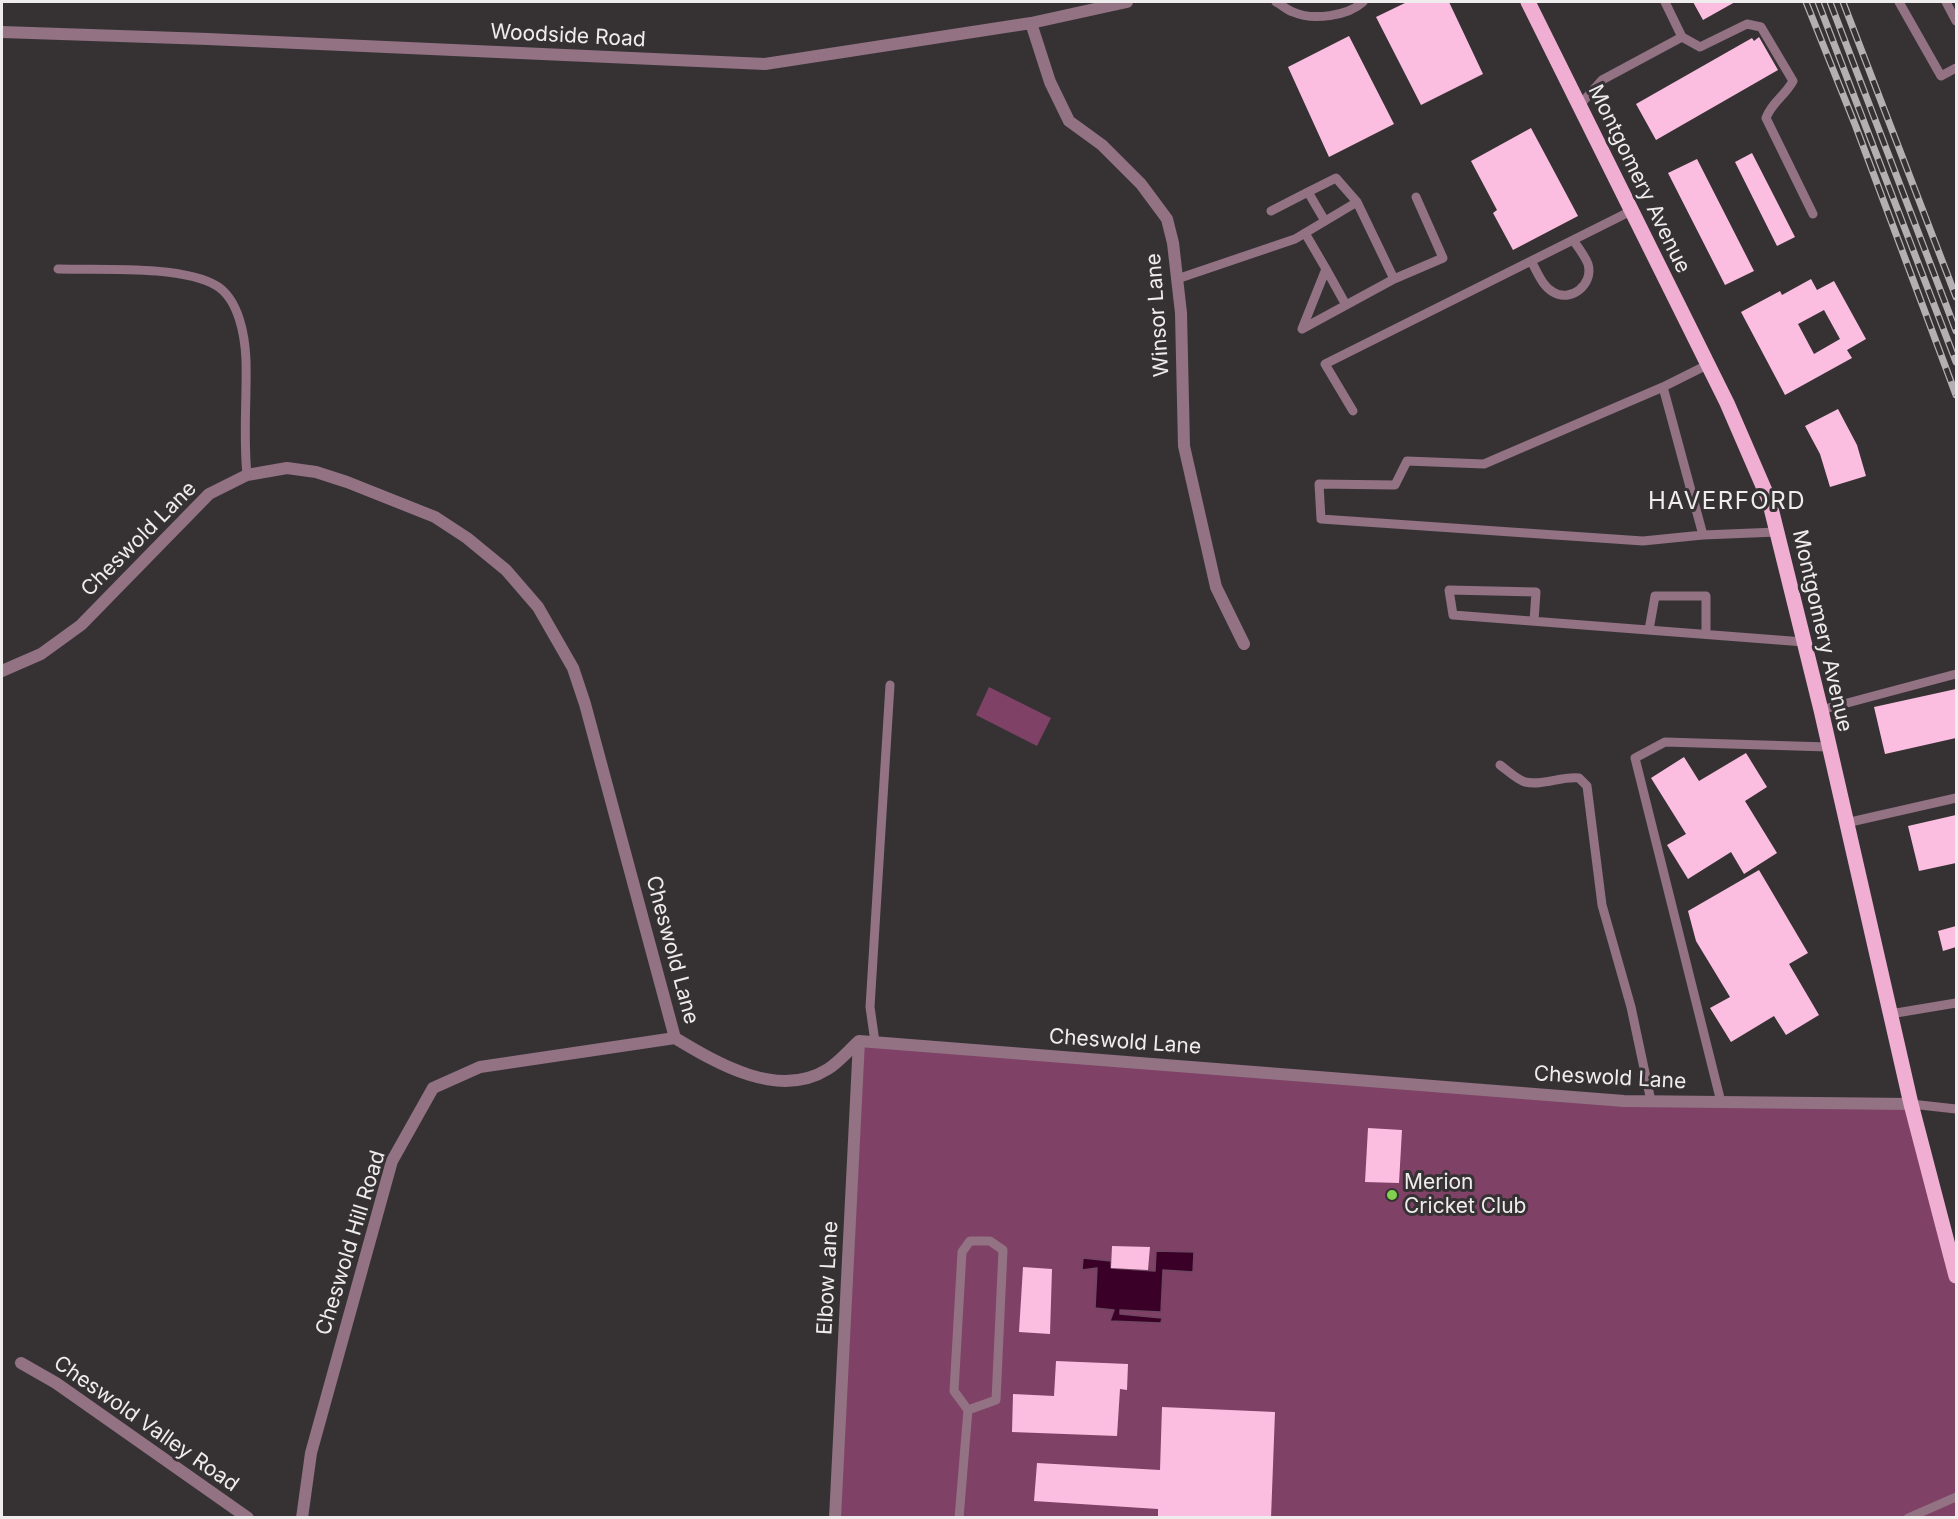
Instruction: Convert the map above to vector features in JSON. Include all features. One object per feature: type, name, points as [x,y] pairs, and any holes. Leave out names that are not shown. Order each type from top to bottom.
[{"type":"main road","name":"Montgomery Avenue","points":[[1527,2],[1707,365],[1769,500],[1821,710],[1911,1104],[1953,1250],[1956,1276]]},
{"type":"street","name":"Woodside Road","points":[[2,32],[220,39],[765,64],[1031,23],[1127,2]]},
{"type":"street","name":"Winsor Lane","points":[[1031,23],[1050,82],[1069,120],[1102,145],[1141,184],[1167,219],[1181,312],[1184,446],[1216,587],[1244,644]]},
{"type":"street","name":"Cheswold Lane","points":[[2,672],[41,654],[81,625],[209,494],[247,475],[287,468],[316,472],[435,517],[506,570],[538,607],[573,668],[585,704],[675,1038],[734,1071],[797,1081],[827,1069],[859,1041],[1651,1101],[1911,1104]]},
{"type":"street","name":"Cheswold Hill Road","points":[[303,1518],[311,1454],[392,1161],[433,1088],[480,1067],[675,1038]]},
{"type":"street","name":"Elbow Lane","points":[[835,1518],[859,1041]]},
{"type":"street","name":"Cheswold Valley Road","points":[[21,1363],[56,1383],[248,1518]]},
{"type":"lane","points":[[1276,2],[1294,13],[1328,16],[1357,8],[1364,2]]},
{"type":"lane","points":[[1665,2],[1682,37],[1700,47],[1747,24],[1761,27],[1793,81],[1784,96],[1770,106],[1766,118],[1814,213]]},
{"type":"lane","points":[[1899,2],[1941,76],[1956,69]]},
{"type":"lane","points":[[1946,2],[1956,21]]},
{"type":"lane","points":[[1579,106],[1602,80],[1682,37]]},
{"type":"lane","points":[[1271,211],[1336,178],[1357,202],[1394,279]]},
{"type":"lane","points":[[1308,192],[1325,221]]},
{"type":"lane","points":[[1326,269],[1302,329],[1394,279],[1443,258],[1416,197]]},
{"type":"lane","points":[[1177,279],[1305,233],[1357,202]]},
{"type":"lane","points":[[1353,411],[1324,364],[1631,211]]},
{"type":"lane","points":[[1305,233],[1346,305]]},
{"type":"lane","points":[[1531,261],[1552,292],[1568,295],[1577,292],[1583,287],[1589,272],[1584,257],[1573,240]]},
{"type":"lane","points":[[58,269],[186,274],[218,286],[233,304],[241,325],[246,359],[244,446],[247,475]]},
{"type":"lane","points":[[1707,365],[1663,387],[1484,464],[1407,461],[1395,484],[1319,484],[1321,519],[1643,541],[1703,535],[1777,532]]},
{"type":"lane","points":[[1663,387],[1703,535]]},
{"type":"lane","points":[[1534,621],[1536,592],[1449,590],[1453,615],[1804,642]]},
{"type":"lane","points":[[1649,630],[1655,596],[1706,596],[1706,634]]},
{"type":"lane","points":[[1821,710],[1956,674]]},
{"type":"lane","points":[[875,1042],[870,1007],[890,685]]},
{"type":"lane","points":[[1720,1102],[1635,758],[1665,742],[1828,747]]},
{"type":"lane","points":[[1500,765],[1523,782],[1542,783],[1573,777],[1579,778],[1587,786],[1602,905],[1633,1017],[1651,1101]]},
{"type":"lane","points":[[1846,823],[1956,798]]},
{"type":"lane","points":[[1890,1014],[1956,1003]]},
{"type":"lane","points":[[1911,1104],[1956,1108]]},
{"type":"lane","points":[[959,1518],[968,1410],[954,1391],[962,1252],[970,1241],[990,1241],[1004,1250],[996,1400],[968,1410]]},
{"type":"lane","points":[[1908,1518],[1956,1497]]},
{"type":"shaded area","points":[[989,687],[1051,718],[1037,746],[976,715]]},
{"type":"shaded area","name":"Merion Cricket Club","points":[[859,1041],[1624,1101],[1911,1104],[1956,1286],[1956,1517],[835,1518]]},
{"type":"shaded area","points":[[1156,1251],[1194,1252],[1193,1272],[1163,1270],[1161,1312],[1120,1310],[1120,1314],[1162,1318],[1161,1323],[1110,1321],[1114,1310],[1095,1308],[1097,1268],[1082,1270],[1083,1258],[1111,1261],[1111,1268],[1155,1271]]},
{"type":"building","points":[[1407,2],[1449,2],[1483,74],[1421,105],[1376,17]]},
{"type":"building","points":[[1693,2],[1735,2],[1703,20]]},
{"type":"building","points":[[1349,36],[1394,124],[1329,157],[1288,67]]},
{"type":"building","points":[[1759,37],[1778,70],[1656,140],[1636,104],[1752,38],[1754,41]]},
{"type":"building","points":[[1531,128],[1578,216],[1513,250],[1493,213],[1497,210],[1471,161]]},
{"type":"building","points":[[1752,153],[1795,237],[1777,246],[1735,162]]},
{"type":"building","points":[[1697,159],[1754,271],[1725,285],[1668,173]]},
{"type":"building","points":[[1811,279],[1817,290],[1834,281],[1866,339],[1847,350],[1852,358],[1785,395],[1741,312],[1780,291],[1782,295]],"holes":[[[1824,310],[1840,339],[1814,354],[1798,324]]]},
{"type":"building","points":[[1838,409],[1857,445],[1866,476],[1830,487],[1820,454],[1805,426]]},
{"type":"building","points":[[1956,689],[1956,738],[1885,754],[1874,707]]},
{"type":"building","points":[[1746,753],[1767,787],[1745,801],[1777,853],[1744,874],[1731,852],[1688,879],[1667,845],[1686,834],[1651,778],[1684,757],[1699,781]]},
{"type":"building","points":[[1956,815],[1956,863],[1919,871],[1908,826]]},
{"type":"building","points":[[1759,870],[1808,953],[1789,964],[1819,1015],[1786,1035],[1774,1016],[1731,1042],[1710,1008],[1730,997],[1696,941],[1688,911]]},
{"type":"building","points":[[1956,926],[1956,947],[1943,951],[1938,931]]},
{"type":"building","points":[[1368,1128],[1402,1130],[1399,1183],[1365,1182]]},
{"type":"building","points":[[1112,1246],[1150,1247],[1148,1270],[1111,1268]]},
{"type":"building","points":[[1023,1267],[1052,1269],[1050,1334],[1019,1332]]},
{"type":"building","points":[[1056,1361],[1128,1364],[1127,1390],[1120,1389],[1117,1436],[1012,1432],[1013,1394],[1054,1396]]},
{"type":"building","points":[[1162,1407],[1275,1412],[1271,1518],[1158,1518],[1158,1509],[1034,1501],[1037,1463],[1160,1470]]},
{"type":"railway","points":[[1806,2],[1856,127],[1956,395]]},
{"type":"railway","points":[[1818,2],[1956,362]]},
{"type":"railway","points":[[1830,2],[1956,331]]},
{"type":"railway","points":[[1843,2],[1956,297]]},
{"type":"place","name":"Merion Cricket Club","points":[[1392,1195]]},
{"type":"district","name":"HAVERFORD","points":[[1727,502]]}]
